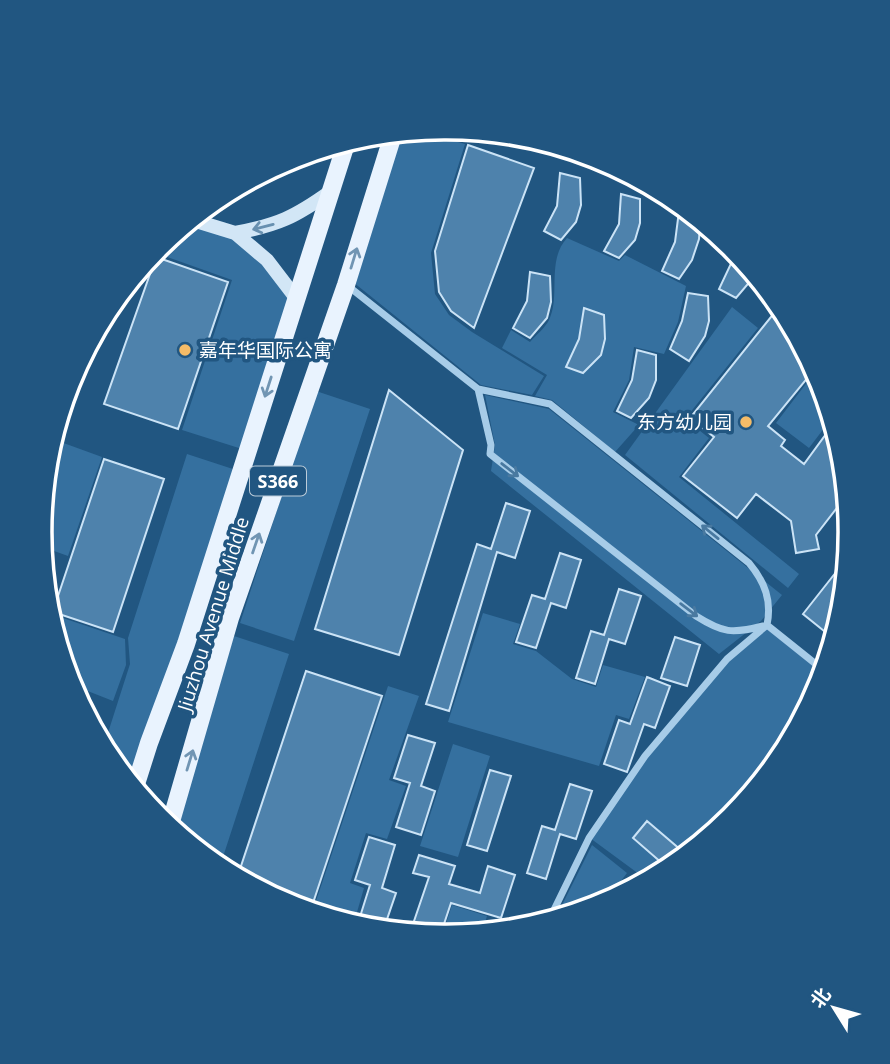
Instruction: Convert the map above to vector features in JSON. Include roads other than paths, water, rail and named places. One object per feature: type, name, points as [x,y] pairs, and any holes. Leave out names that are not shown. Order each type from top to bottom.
[{"type":"main road","name":"Jiuzhou Avenue Middle","points":[[173,815],[230,618],[346,285],[390,144]]},
{"type":"main road","name":"Jiuzhou Avenue Middle","points":[[138,776],[186,644],[343,153]]},
{"type":"main road","points":[[236,233],[270,227],[301,212],[330,192]]},
{"type":"main road","points":[[203,223],[236,233],[267,260],[296,298]]},
{"type":"street","points":[[346,285],[478,389],[550,404],[749,563],[767,593],[767,625],[727,659],[645,756],[589,838],[555,909]]},
{"type":"street","points":[[478,389],[491,445],[490,454],[696,616],[715,628],[728,632],[767,625],[815,663]]},
{"type":"place","name":"嘉年华国际公寓","points":[[185,350]]},
{"type":"place","name":"东方幼儿园","points":[[746,422]]}]
